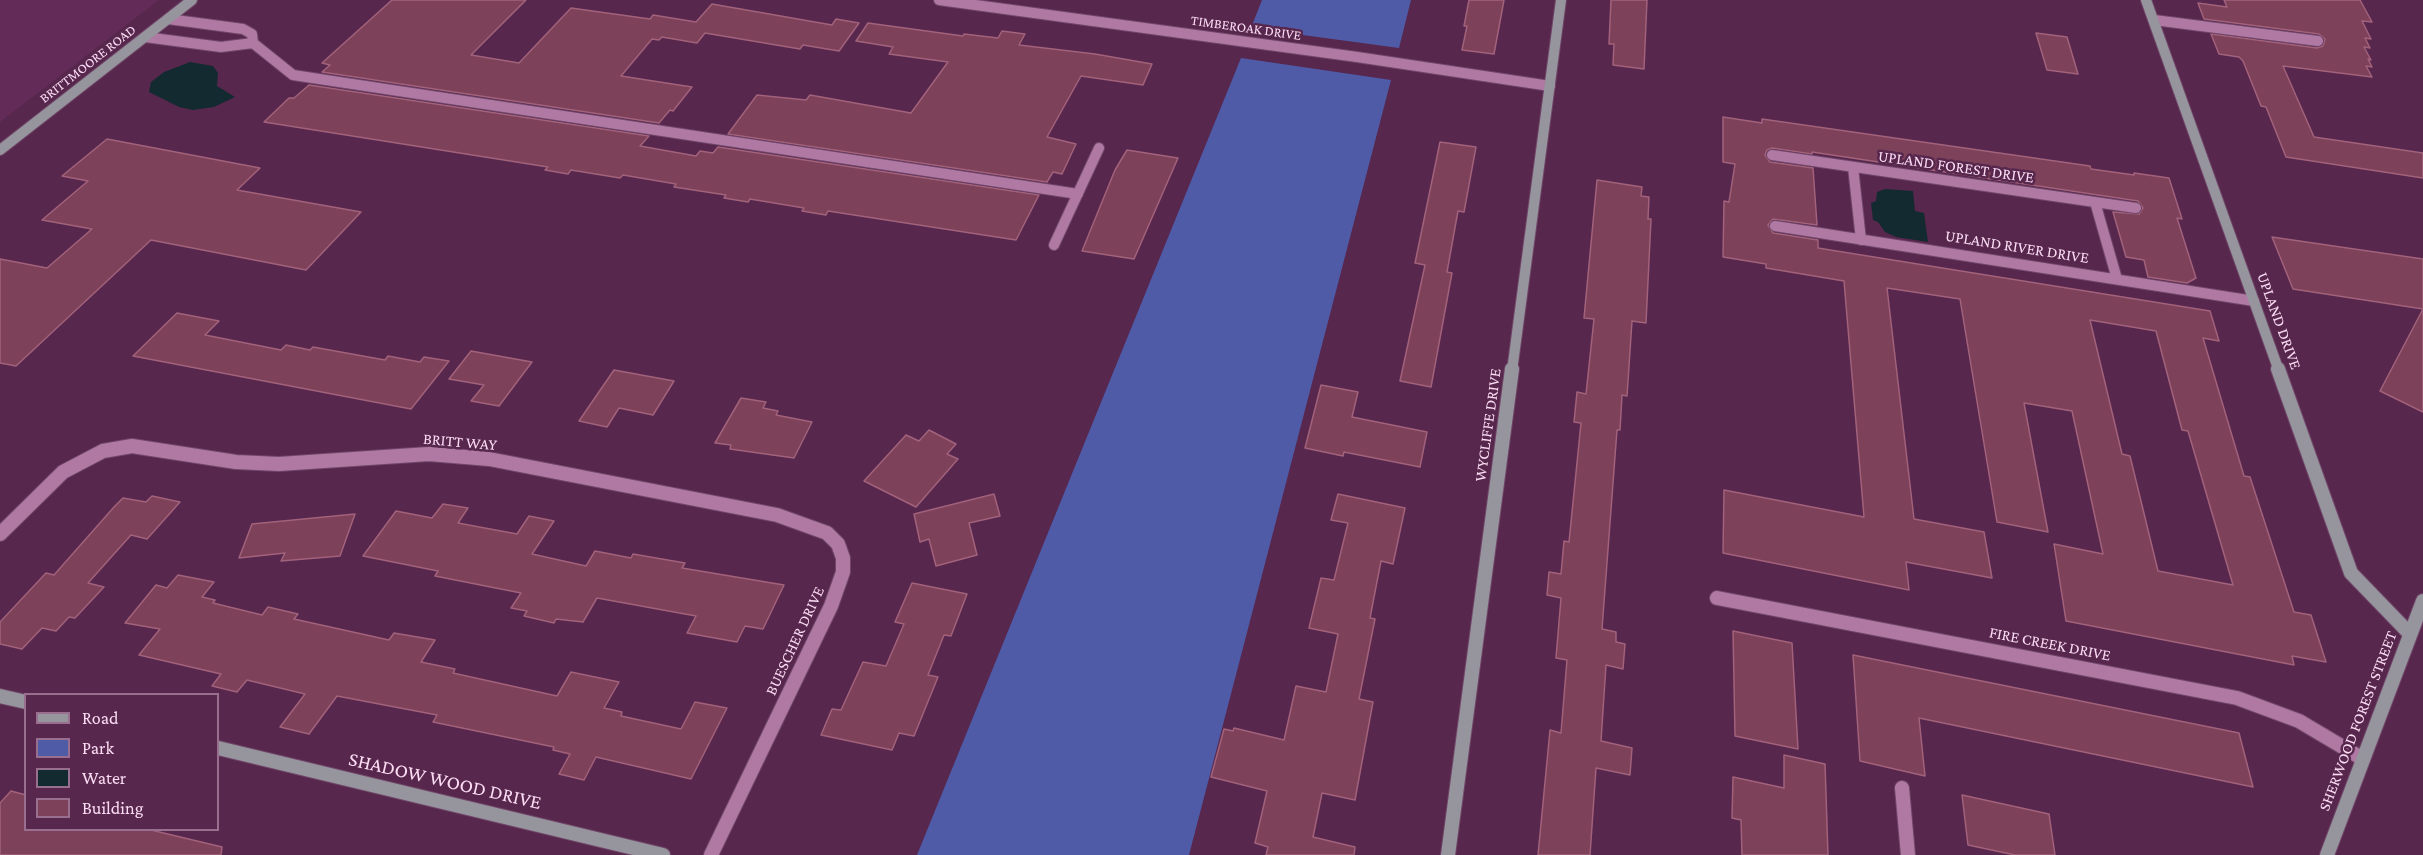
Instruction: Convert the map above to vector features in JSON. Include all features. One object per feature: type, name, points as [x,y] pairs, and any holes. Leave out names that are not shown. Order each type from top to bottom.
[{"type":"street","name":"BRITTMOORE ROAD","points":[[0,150],[192,0]]},
{"type":"street","name":"TIMBEROAK DRIVE","points":[[939,0],[1346,55],[1550,86]]},
{"type":"street","name":"WYCLIFFE DRIVE","points":[[1448,855],[1561,0]]},
{"type":"street","name":"UPLAND DRIVE","points":[[2146,0],[2351,573],[2410,634]]},
{"type":"street","points":[[168,19],[243,29],[252,34],[253,43]]},
{"type":"street","points":[[2154,20],[2318,41]]},
{"type":"street","points":[[145,36],[221,46],[253,43],[293,75],[1078,194]]},
{"type":"street","points":[[1054,245],[1099,148]]},
{"type":"street","name":"UPLAND FOREST DRIVE","points":[[1772,155],[2136,208]]},
{"type":"street","points":[[1853,167],[1861,240]]},
{"type":"street","points":[[2096,202],[2117,279]]},
{"type":"street","name":"UPLAND RIVER DRIVE","points":[[1774,226],[2254,301]]},
{"type":"street","name":"BRITT WAY","points":[[0,534],[63,472],[103,451],[132,446],[236,462],[279,464],[429,454],[489,459],[729,506]]},
{"type":"street","name":"BUESCHER DRIVE","points":[[711,855],[831,606],[843,572],[843,558],[838,544],[827,533],[777,515],[729,506]]},
{"type":"street","name":"FIRE CREEK DRIVE","points":[[1718,598],[2238,698],[2299,722],[2364,759]]},
{"type":"street","name":"SHERWOOD FOREST STREET","points":[[2327,855],[2423,601]]},
{"type":"street","points":[[0,696],[24,702]]},
{"type":"street","name":"SHADOW WOOD DRIVE","points":[[219,748],[663,855]]},
{"type":"street","points":[[1902,788],[1908,855]]},
{"type":"shaded area","points":[[0,0],[159,0],[0,122]]},
{"type":"green space","points":[[1262,0],[1411,0],[1399,48],[1251,28]]},
{"type":"green space","points":[[1241,58],[1391,80],[1189,855],[917,855]]},
{"type":"water","points":[[190,62],[213,66],[218,73],[217,86],[235,97],[214,107],[193,110],[179,107],[149,92],[151,82],[164,72]]},
{"type":"water","points":[[1885,189],[1913,191],[1915,211],[1924,213],[1928,242],[1896,237],[1885,232],[1878,222],[1873,220],[1871,203],[1876,201],[1877,192]]},
{"type":"building","points":[[392,0],[526,0],[471,55],[519,63],[571,8],[650,19],[653,15],[696,22],[712,4],[832,25],[836,19],[859,23],[839,51],[803,45],[800,49],[705,33],[697,43],[662,37],[659,40],[652,39],[621,76],[692,87],[673,111],[670,110],[659,123],[322,72],[330,65],[322,63]]},
{"type":"building","points":[[1469,0],[1504,0],[1494,54],[1462,50]]},
{"type":"building","points":[[1611,0],[1647,0],[1644,69],[1613,65],[1614,44],[1609,44]]},
{"type":"building","points":[[2224,0],[2360,0],[2372,22],[2362,21],[2371,39],[2365,38],[2370,48],[2364,47],[2371,60],[2368,59],[2372,67],[2366,66],[2372,77],[2283,66],[2314,137],[2423,153],[2423,178],[2286,157],[2266,107],[2261,106],[2243,61],[2239,57],[2219,54],[2211,34],[2317,48],[2323,46],[2325,39],[2319,34],[2204,19],[2198,3],[2227,7]]},
{"type":"building","points":[[868,23],[963,36],[964,34],[998,38],[1002,31],[1025,34],[1019,45],[1095,54],[1152,64],[1143,85],[1081,76],[1047,137],[1076,144],[1062,174],[1053,172],[1047,182],[728,134],[757,95],[806,100],[810,95],[911,113],[948,62],[889,54],[893,47],[856,41]]},
{"type":"building","points":[[2036,33],[2067,37],[2078,74],[2047,70]]},
{"type":"building","points":[[309,85],[649,136],[640,146],[696,156],[700,151],[713,153],[718,147],[1039,195],[1016,240],[828,211],[826,215],[802,211],[804,208],[750,199],[748,202],[724,198],[726,195],[674,187],[676,184],[623,175],[620,178],[571,170],[568,174],[545,170],[548,167],[264,122],[289,98],[294,98]]},
{"type":"building","points":[[1723,117],[1762,123],[1762,119],[2090,166],[2091,169],[2169,178],[2182,219],[2177,218],[2196,278],[2187,283],[2148,277],[2144,260],[2126,257],[2113,212],[2139,214],[2143,208],[2138,201],[1812,152],[1812,154],[1772,148],[1767,150],[1765,155],[1770,162],[1813,168],[1817,225],[1773,219],[1768,225],[1773,233],[1818,240],[1818,248],[2210,311],[2219,341],[2203,338],[2244,476],[2250,477],[2294,612],[2311,615],[2326,662],[2292,656],[2294,665],[2066,621],[2054,544],[2103,554],[2072,411],[2024,403],[2048,532],[1997,522],[1960,299],[1887,288],[1914,519],[1984,532],[1992,578],[1906,562],[1909,590],[1723,553],[1724,490],[1864,517],[1844,281],[1766,268],[1766,264],[1723,257],[1724,201],[1729,202],[1735,164],[1723,162]],"holes":[[[2090,320],[2156,331],[2182,430],[2188,431],[2233,585],[2158,571],[2130,456],[2122,454]]]},
{"type":"building","points":[[107,139],[260,168],[237,190],[361,212],[306,270],[151,240],[16,366],[0,363],[0,259],[47,268],[92,229],[42,220],[88,181],[62,176]]},
{"type":"building","points":[[1440,142],[1476,147],[1464,212],[1458,211],[1447,272],[1452,273],[1431,387],[1400,381],[1425,265],[1415,263]]},
{"type":"building","points":[[1127,150],[1178,158],[1134,259],[1082,251],[1115,170]]},
{"type":"building","points":[[1597,180],[1642,187],[1641,196],[1649,197],[1648,219],[1651,219],[1646,323],[1632,321],[1627,396],[1622,395],[1620,430],[1617,430],[1602,629],[1616,632],[1616,642],[1625,644],[1623,669],[1606,665],[1601,741],[1632,748],[1630,775],[1596,768],[1590,855],[1538,855],[1550,730],[1561,733],[1567,660],[1556,658],[1561,598],[1547,595],[1549,572],[1561,574],[1564,541],[1569,542],[1581,423],[1574,422],[1577,392],[1586,394],[1594,319],[1584,318]]},
{"type":"building","points":[[2272,237],[2423,259],[2423,309],[2293,289]]},
{"type":"building","points":[[2423,309],[2423,412],[2380,391]]},
{"type":"building","points":[[177,313],[219,321],[205,335],[281,350],[286,345],[310,350],[313,347],[385,360],[388,356],[420,362],[424,357],[449,361],[411,409],[133,356]]},
{"type":"building","points":[[471,351],[532,362],[499,406],[471,401],[484,385],[449,379]]},
{"type":"building","points":[[614,370],[674,381],[653,415],[619,408],[607,427],[579,421]]},
{"type":"building","points":[[1321,385],[1358,392],[1352,417],[1427,432],[1420,467],[1344,452],[1343,456],[1305,448]]},
{"type":"building","points":[[741,398],[766,402],[763,408],[778,411],[776,415],[812,422],[794,458],[730,449],[731,445],[715,443]]},
{"type":"building","points":[[929,430],[956,444],[947,454],[958,459],[916,507],[864,481],[906,435],[919,441]]},
{"type":"building","points":[[994,494],[1000,516],[969,523],[977,555],[936,566],[929,539],[920,542],[914,514]]},
{"type":"building","points":[[1338,494],[1405,508],[1393,564],[1381,561],[1370,618],[1375,619],[1359,699],[1373,702],[1355,800],[1322,793],[1313,837],[1355,847],[1354,855],[1266,855],[1268,847],[1255,843],[1267,791],[1211,777],[1224,729],[1233,731],[1234,728],[1284,740],[1296,686],[1326,692],[1338,634],[1309,628],[1321,578],[1334,580],[1348,523],[1331,520]]},
{"type":"building","points":[[152,496],[180,502],[147,539],[131,535],[88,583],[104,587],[75,618],[69,617],[56,631],[42,628],[22,649],[0,644],[0,622],[46,573],[54,575],[123,498],[146,502]]},
{"type":"building","points":[[443,504],[468,508],[458,523],[517,534],[529,516],[554,521],[532,554],[586,566],[595,551],[631,558],[633,554],[685,563],[682,568],[784,585],[763,629],[745,626],[737,642],[687,633],[696,616],[597,598],[583,622],[556,619],[554,623],[524,616],[527,611],[511,608],[521,593],[435,576],[438,571],[363,556],[396,511],[432,518]]},
{"type":"building","points":[[355,514],[340,556],[281,561],[285,553],[239,558],[252,524]]},
{"type":"building","points":[[178,575],[214,582],[202,597],[215,600],[213,603],[262,615],[268,607],[298,614],[294,619],[389,640],[394,633],[435,640],[421,662],[455,669],[453,673],[557,696],[571,672],[619,682],[604,708],[622,712],[621,716],[681,729],[695,702],[727,708],[691,779],[596,757],[584,780],[559,774],[570,754],[553,750],[554,747],[433,722],[437,715],[337,696],[309,734],[280,727],[305,694],[247,680],[237,692],[212,686],[221,674],[139,655],[160,629],[125,623],[156,585],[167,588]]},
{"type":"building","points":[[912,583],[967,594],[951,636],[944,635],[928,675],[938,677],[914,736],[899,733],[892,750],[821,735],[832,709],[841,710],[863,662],[886,666],[904,624],[895,622]]},
{"type":"building","points":[[1733,631],[1792,643],[1798,749],[1735,736]]},
{"type":"building","points":[[1853,655],[2239,733],[2253,787],[1919,718],[1925,776],[1860,761]]},
{"type":"building","points":[[1784,755],[1825,764],[1828,855],[1742,855],[1741,820],[1732,818],[1733,777],[1784,788]]},
{"type":"building","points":[[11,791],[24,794],[24,831],[155,831],[222,847],[221,855],[0,855],[0,803]]},
{"type":"building","points":[[1962,795],[2049,814],[2055,855],[2015,855],[1968,845]]}]
